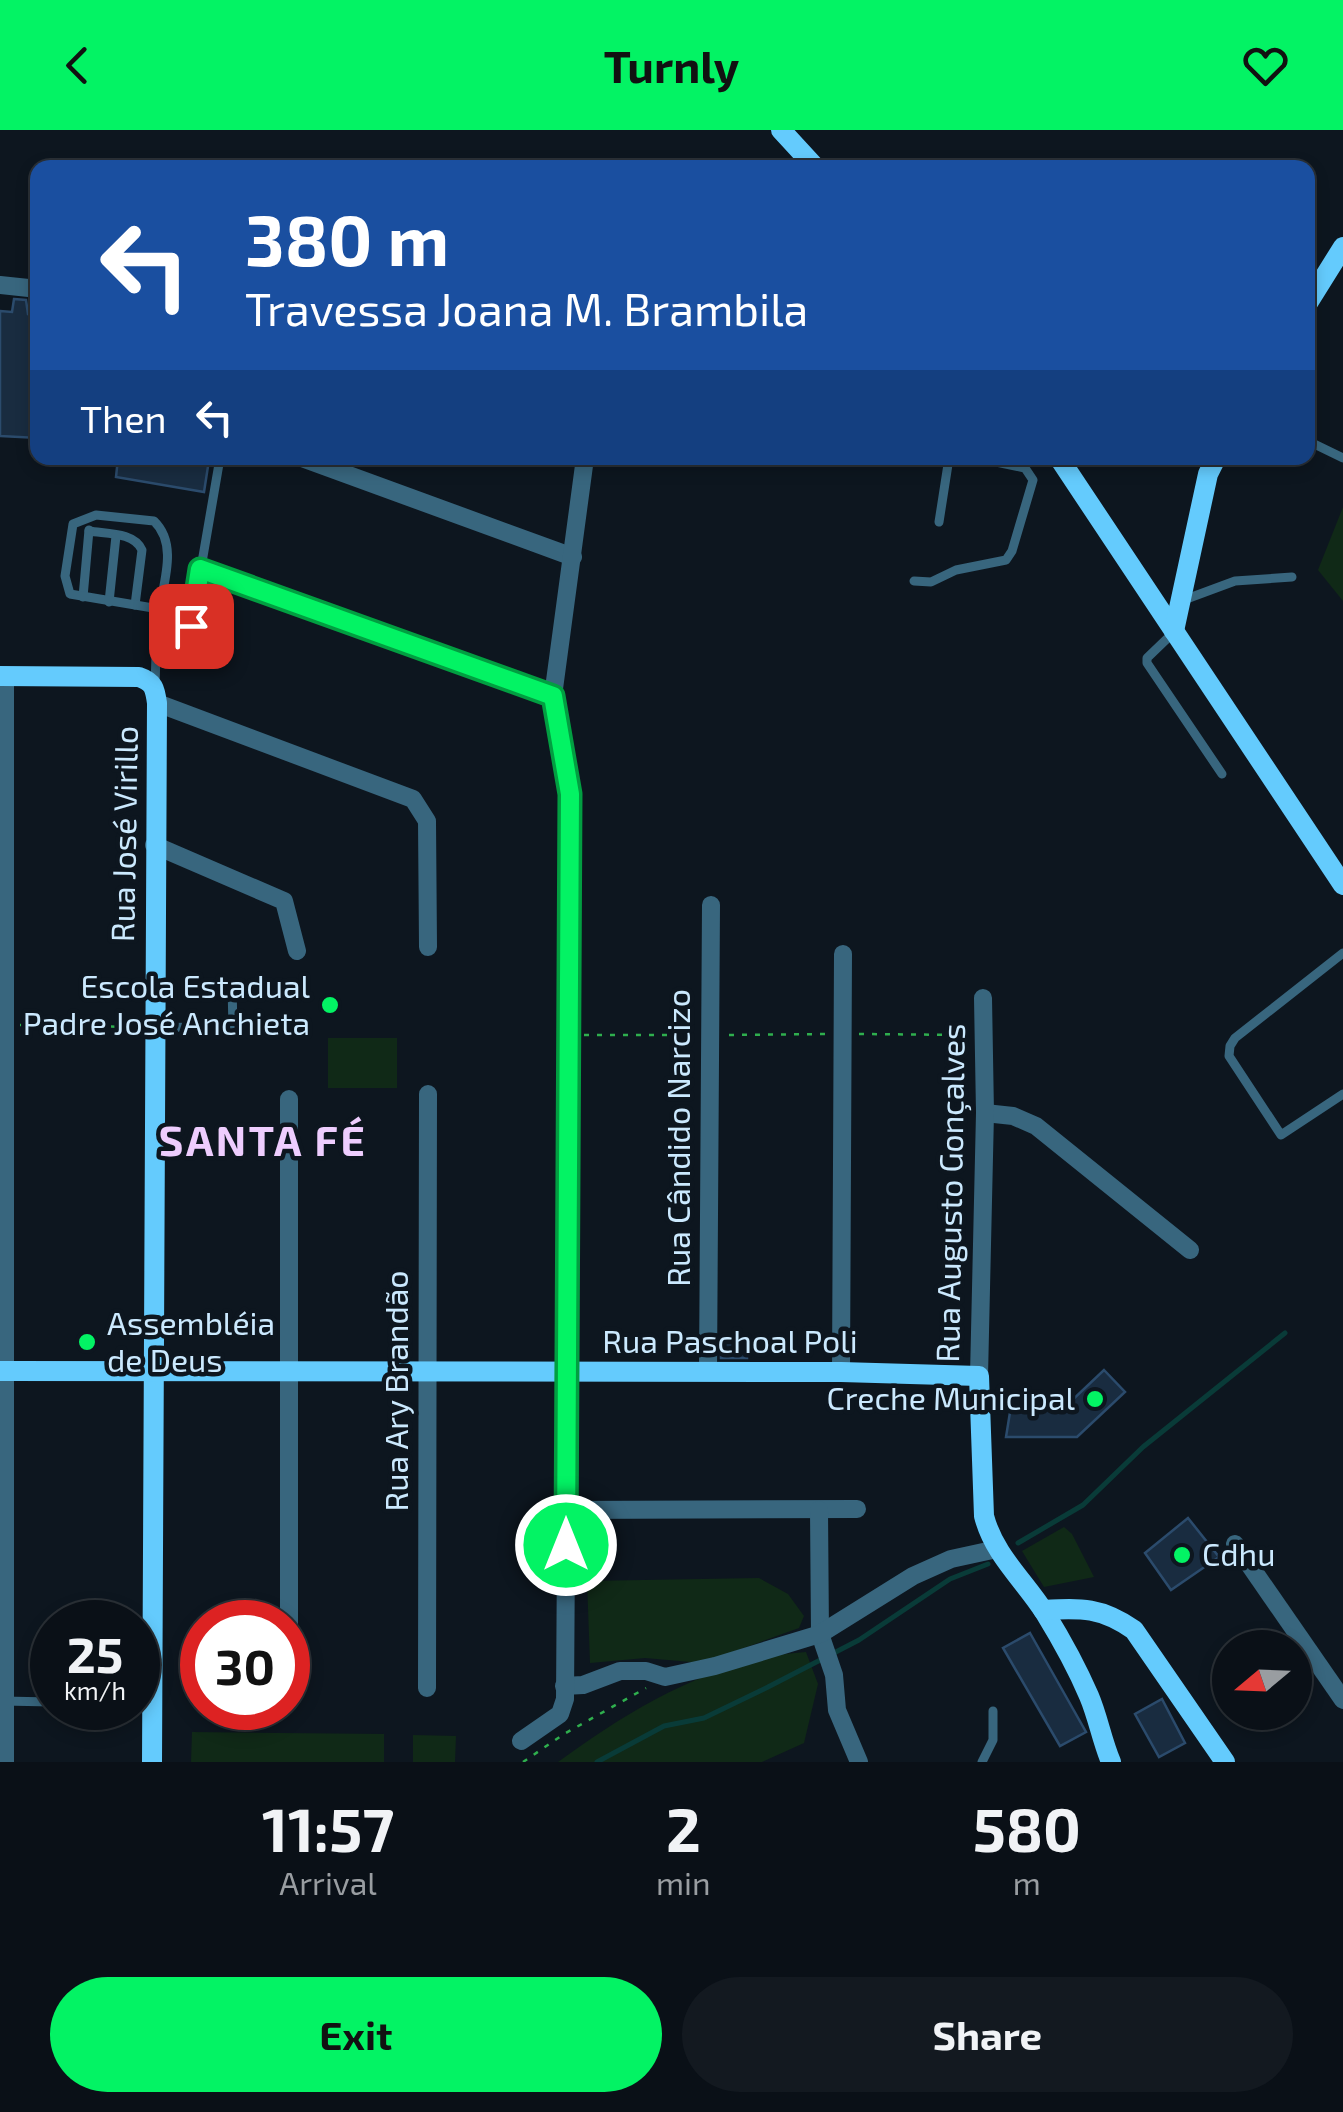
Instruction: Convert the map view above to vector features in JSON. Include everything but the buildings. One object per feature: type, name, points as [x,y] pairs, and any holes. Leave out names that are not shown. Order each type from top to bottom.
[{"type":"street","points":[[780,130],[808,160]]},
{"type":"street","points":[[1315,291],[1343,246]]},
{"type":"street","points":[[0,284],[30,288]]},
{"type":"street","points":[[321,465],[573,557]]},
{"type":"street","points":[[521,1741],[560,1714],[565,1699],[570,794],[553,696],[584,465]]},
{"type":"street","points":[[1064,465],[1343,885]]},
{"type":"street","points":[[1174,632],[1212,465]]},
{"type":"street","points":[[200,569],[553,696]]},
{"type":"street","points":[[5,1762],[2,676],[140,677],[149,680],[156,695],[414,799],[427,821],[428,947]]},
{"type":"street","name":"Rua José Virillo","points":[[148,1600],[153,1370],[156,695]]},
{"type":"street","points":[[154,846],[284,900],[298,950]]},
{"type":"street","name":"Rua Cândido Narcizo","points":[[708,1372],[711,906]]},
{"type":"street","points":[[841,1372],[844,954]]},
{"type":"street","name":"Rua Augusto Gonçalves","points":[[983,998],[979,1376],[984,1516],[997,1550],[1043,1610],[1089,1696],[1110,1762]]},
{"type":"street","name":"Rua Ary Brandão","points":[[427,1688],[428,1094]]},
{"type":"street","points":[[289,1098],[290,1600]]},
{"type":"street","points":[[984,1112],[1013,1116],[1036,1126],[1190,1250]]},
{"type":"street","name":"Rua Paschoal Poli","points":[[4,1371],[841,1372],[979,1376]]},
{"type":"street","points":[[567,1510],[856,1509]]},
{"type":"street","points":[[819,1510],[822,1643],[834,1675],[837,1710],[859,1762]]},
{"type":"street","points":[[1235,1544],[1343,1700]]},
{"type":"street","points":[[564,1686],[583,1685],[620,1671],[646,1671],[664,1677],[822,1643],[912,1576],[951,1559],[997,1550]]},
{"type":"street","points":[[1043,1610],[1086,1608],[1113,1615],[1134,1630],[1224,1762]]},
{"type":"street","name":"Rua José Virillo","points":[[148,1730],[152,1762]]},
{"type":"lane","points":[[1315,444],[1343,458]]},
{"type":"lane","points":[[191,626],[219,465]]},
{"type":"lane","points":[[939,522],[948,465]]},
{"type":"lane","points":[[914,581],[931,582],[956,570],[1006,560],[1033,480],[1025,468],[1011,465]]},
{"type":"lane","points":[[83,597],[90,518]]},
{"type":"lane","points":[[156,695],[159,609],[168,564],[162,529],[154,521],[90,518],[71,527],[65,576],[70,594],[159,609]]},
{"type":"lane","points":[[89,531],[132,538],[141,546],[134,605]]},
{"type":"lane","points":[[108,602],[116,536]]},
{"type":"lane","points":[[1178,602],[1235,581],[1292,577]]},
{"type":"lane","points":[[1174,632],[1147,658],[1147,663],[1222,774]]},
{"type":"lane","points":[[1343,953],[1235,1038],[1229,1056],[1281,1135],[1343,1094]]},
{"type":"lane","points":[[154,1027],[233,1028],[232,986]]},
{"type":"lane","points":[[2,1701],[30,1702]]},
{"type":"lane","points":[[982,1762],[993,1740],[993,1711]]},
{"type":"path","points":[[5,1025],[154,1027]]},
{"type":"path","points":[[569,1035],[983,1035]]},
{"type":"path","points":[[523,1762],[664,1677]]},
{"type":"green space","points":[[1343,507],[1343,601],[1318,570]]},
{"type":"green space","points":[[328,1038],[397,1038],[397,1088],[328,1088]]},
{"type":"green space","points":[[1064,1527],[1072,1534],[1094,1577],[1044,1587],[1022,1551]]},
{"type":"green space","points":[[759,1578],[788,1594],[804,1616],[799,1628],[702,1663],[645,1658],[590,1663],[587,1581]]},
{"type":"green space","points":[[806,1652],[818,1684],[804,1743],[762,1762],[558,1762],[614,1723],[675,1689],[739,1664]]},
{"type":"green space","points":[[192,1732],[384,1734],[384,1762],[191,1762]]},
{"type":"green space","points":[[413,1735],[456,1736],[455,1762],[413,1762]]},
{"type":"waterway","points":[[1018,1543],[1083,1505],[1143,1447],[1285,1333]]},
{"type":"waterway","points":[[597,1762],[664,1726],[704,1718],[768,1687],[859,1640],[950,1579],[988,1564]]},
{"type":"place","name":"Escola Estadual Padre José Anchieta","points":[[330,1005]]},
{"type":"place","name":"Assembléia de Deus","points":[[87,1342]]},
{"type":"place","name":"Creche Municipal","points":[[1095,1399]]},
{"type":"place","name":"Cdhu","points":[[1182,1555]]},
{"type":"district","name":"SANTA FÉ","points":[[263,1141]]},
{"type":"route","points":[[191,626],[200,569],[553,696],[570,794],[566,1545]]}]
